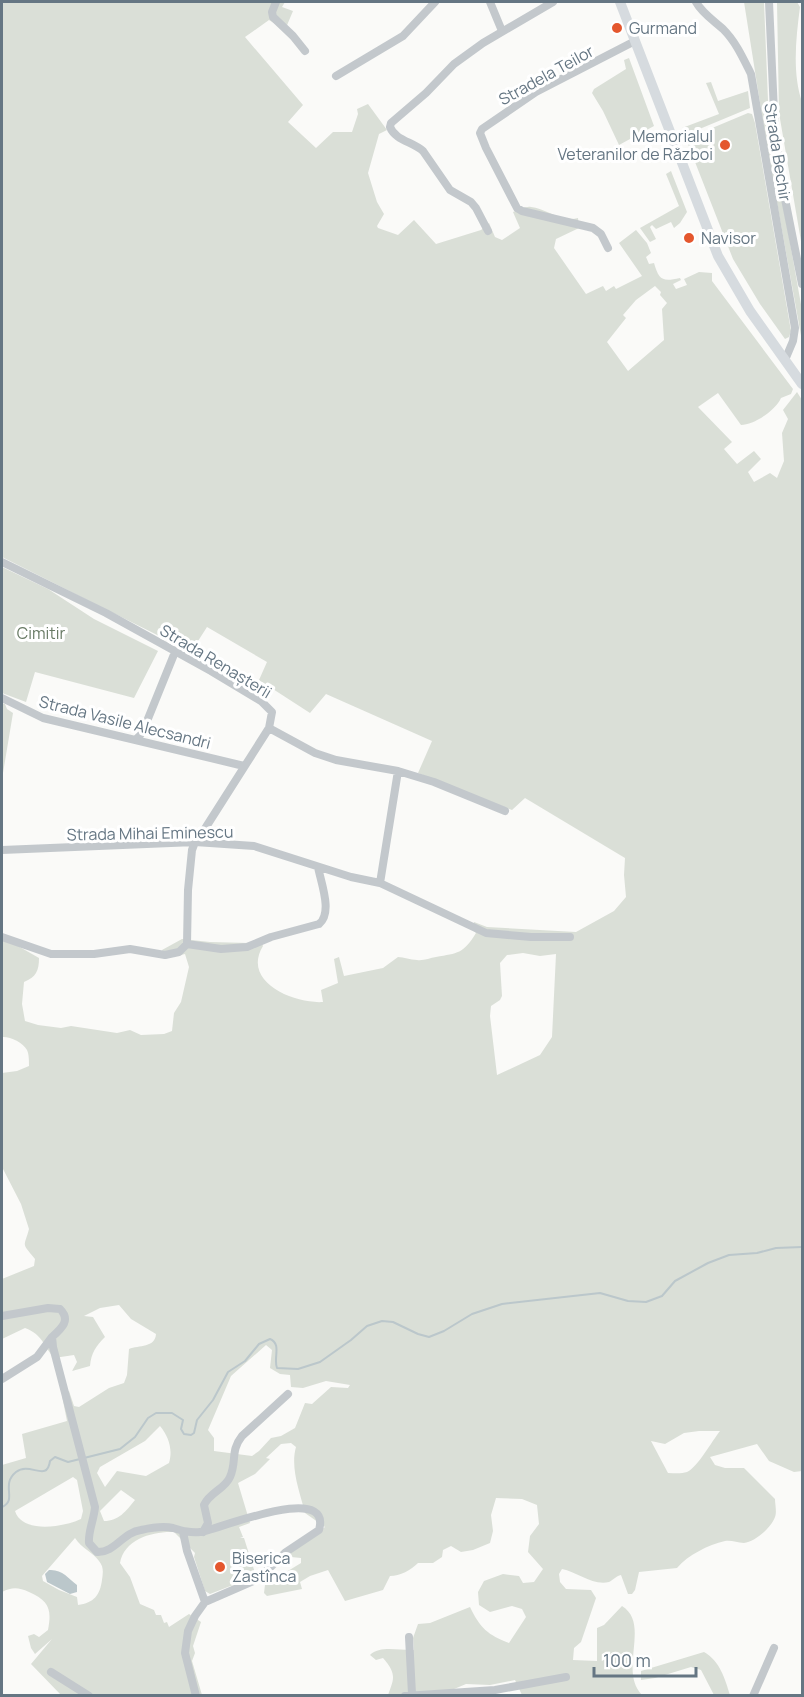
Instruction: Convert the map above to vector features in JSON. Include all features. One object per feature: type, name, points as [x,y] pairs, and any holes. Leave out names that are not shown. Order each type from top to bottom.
[{"type":"main road","points":[[620,2],[718,256],[750,311],[802,384]]},
{"type":"street","points":[[277,2],[272,12],[273,17],[305,51]]},
{"type":"street","points":[[336,76],[403,36],[435,2]]},
{"type":"street","points":[[490,2],[502,30]]},
{"type":"street","points":[[488,231],[471,202],[450,190],[423,150],[395,135],[390,127],[391,123],[426,93],[454,64],[502,30],[553,2]]},
{"type":"street","name":"Strada Bechir","points":[[696,2],[700,9],[723,29],[738,47],[751,74],[795,328],[793,341],[785,360]]},
{"type":"street","points":[[769,2],[775,134],[783,189],[802,284]]},
{"type":"street","name":"Stradela Teilor","points":[[608,248],[601,234],[592,228],[517,208],[480,133],[482,129],[536,92],[635,41]]},
{"type":"street","name":"Strada Renașterii","points":[[2,562],[106,613],[268,706],[272,712],[269,728]]},
{"type":"street","points":[[137,739],[143,731],[175,652]]},
{"type":"street","name":"Strada Vasile Alecsandri","points":[[2,698],[43,718],[244,766]]},
{"type":"street","points":[[2,937],[51,954],[94,954],[130,949],[165,955],[179,952],[187,944],[188,890],[195,842],[207,827],[269,728],[315,753],[336,760],[398,771],[434,782],[505,811]]},
{"type":"street","points":[[380,883],[398,771]]},
{"type":"street","points":[[207,827],[211,843]]},
{"type":"street","name":"Strada Mihai Eminescu","points":[[2,850],[195,842],[254,846],[318,867],[380,883],[486,933],[531,937],[570,937]]},
{"type":"street","points":[[187,944],[221,949],[247,947],[271,937],[319,924],[326,915],[318,867]]},
{"type":"street","points":[[2,1316],[60,1308],[66,1321],[38,1357],[2,1379]]},
{"type":"street","points":[[52,1337],[95,1507],[88,1543],[97,1552],[104,1552],[130,1533],[138,1530],[172,1528],[183,1532],[203,1532],[245,1518],[304,1508],[316,1513],[321,1524],[319,1530],[286,1552],[258,1579],[205,1602],[195,1616],[186,1642],[185,1653],[196,1695]]},
{"type":"street","points":[[203,1532],[208,1522],[204,1505],[210,1495],[228,1481],[232,1474],[236,1444],[288,1394]]},
{"type":"street","points":[[183,1532],[187,1551],[205,1602]]},
{"type":"street","points":[[409,1637],[408,1695],[495,1689],[566,1677]]},
{"type":"street","points":[[753,1695],[774,1648]]},
{"type":"street","points":[[51,1672],[89,1695]]},
{"type":"green space","points":[[2,2],[285,2],[282,7],[293,11],[285,30],[269,20],[245,37],[303,105],[288,122],[316,148],[333,132],[352,132],[358,114],[357,109],[368,104],[387,130],[379,134],[368,173],[377,202],[384,214],[378,228],[398,235],[414,220],[436,244],[481,230],[489,223],[495,237],[502,240],[520,228],[513,212],[527,207],[566,219],[578,218],[579,228],[556,239],[554,248],[586,294],[603,286],[606,291],[614,286],[616,289],[642,276],[619,243],[636,230],[647,243],[651,253],[646,257],[649,264],[654,263],[660,276],[669,280],[680,278],[681,280],[673,284],[676,289],[687,285],[684,279],[699,272],[712,273],[712,281],[793,389],[791,394],[781,398],[770,412],[758,420],[741,425],[718,393],[698,407],[732,442],[724,449],[737,464],[754,451],[761,459],[748,472],[754,482],[770,473],[777,478],[784,461],[782,433],[788,419],[783,410],[797,392],[802,400],[802,1471],[794,1472],[769,1461],[757,1444],[710,1457],[715,1465],[725,1468],[744,1468],[775,1499],[776,1513],[773,1521],[762,1534],[748,1542],[719,1543],[693,1555],[677,1568],[639,1572],[632,1594],[628,1594],[621,1575],[603,1583],[562,1569],[559,1574],[560,1582],[566,1589],[591,1590],[596,1598],[581,1642],[574,1648],[573,1660],[597,1661],[597,1628],[604,1625],[622,1606],[630,1614],[634,1624],[633,1673],[635,1685],[642,1695],[522,1695],[515,1680],[490,1685],[466,1684],[447,1692],[446,1695],[388,1695],[393,1680],[391,1668],[383,1658],[376,1660],[370,1655],[385,1649],[414,1650],[413,1638],[418,1624],[430,1623],[470,1607],[485,1630],[509,1643],[526,1617],[522,1609],[512,1606],[490,1612],[479,1605],[478,1592],[484,1581],[503,1574],[519,1576],[523,1583],[534,1582],[543,1569],[528,1552],[530,1536],[539,1524],[537,1505],[522,1499],[496,1498],[491,1515],[493,1531],[490,1543],[461,1552],[451,1546],[443,1550],[442,1557],[433,1563],[418,1563],[405,1572],[390,1576],[383,1590],[345,1601],[328,1570],[300,1582],[302,1589],[267,1596],[264,1593],[265,1585],[301,1563],[301,1558],[291,1557],[291,1551],[325,1527],[305,1513],[295,1472],[296,1447],[291,1443],[281,1444],[266,1458],[270,1459],[255,1474],[238,1483],[250,1523],[239,1527],[243,1537],[240,1538],[244,1538],[256,1576],[210,1594],[205,1591],[194,1557],[195,1553],[174,1532],[157,1533],[133,1542],[127,1548],[120,1563],[130,1577],[140,1604],[154,1610],[156,1615],[161,1615],[164,1623],[167,1622],[169,1627],[189,1614],[201,1622],[193,1646],[195,1653],[192,1661],[202,1695],[61,1695],[31,1664],[52,1639],[35,1654],[28,1636],[34,1634],[39,1637],[48,1630],[50,1616],[48,1606],[36,1595],[15,1588],[2,1592],[2,1465],[26,1458],[22,1434],[67,1421],[62,1396],[69,1391],[74,1406],[79,1407],[109,1388],[124,1383],[127,1375],[129,1349],[150,1344],[156,1334],[131,1319],[119,1305],[100,1308],[84,1316],[93,1317],[105,1337],[94,1350],[90,1366],[72,1371],[77,1362],[74,1355],[54,1358],[39,1337],[25,1328],[2,1339],[2,1279],[34,1266],[35,1259],[25,1245],[29,1229],[21,1204],[2,1167],[2,1073],[17,1071],[29,1066],[25,1047],[16,1040],[2,1037],[2,939],[39,958],[36,973],[24,982],[22,1004],[25,1021],[61,1028],[71,1026],[117,1033],[130,1030],[141,1035],[164,1034],[172,1031],[174,1013],[181,1002],[189,967],[185,954],[164,959],[162,950],[182,939],[249,943],[260,939],[263,946],[258,959],[259,970],[265,980],[285,995],[311,1002],[323,1002],[321,990],[338,983],[334,959],[339,957],[344,976],[383,968],[398,957],[422,960],[455,953],[463,949],[476,933],[472,929],[474,922],[487,927],[576,932],[614,911],[626,897],[625,858],[525,798],[512,810],[418,773],[432,741],[326,694],[310,713],[259,680],[267,662],[207,627],[191,652],[2,557]],"holes":[[[655,286],[667,303],[662,309],[664,340],[628,371],[607,342],[626,318],[623,315],[636,300]],[[556,954],[552,1037],[540,1055],[497,1075],[490,1016],[491,1006],[502,996],[500,963],[507,955]],[[266,1345],[272,1350],[270,1368],[280,1374],[290,1375],[291,1387],[303,1388],[326,1381],[350,1385],[348,1388],[331,1387],[312,1404],[305,1403],[295,1428],[281,1436],[271,1438],[252,1456],[214,1451],[214,1438],[208,1430],[231,1376]],[[160,1426],[168,1439],[171,1453],[169,1463],[146,1476],[117,1471],[105,1487],[97,1473],[100,1467],[145,1441]],[[720,1431],[691,1470],[685,1473],[668,1473],[651,1441],[665,1444],[684,1433]],[[73,1477],[77,1480],[83,1511],[81,1519],[44,1527],[34,1526],[19,1518],[15,1511]],[[121,1490],[135,1500],[118,1517],[104,1521],[100,1511]],[[75,1538],[101,1563],[103,1572],[100,1590],[92,1600],[84,1604],[78,1605],[77,1597],[43,1581],[42,1576]]]},
{"type":"green space","points":[[744,2],[764,2],[769,125],[802,310],[802,341],[767,147]]},
{"type":"green space","points":[[777,2],[797,2],[800,7],[796,55],[797,79],[802,102],[802,247],[779,113]]},
{"type":"green space","points":[[629,58],[654,126],[619,145],[592,93],[594,89],[626,69],[624,60]]},
{"type":"green space","points":[[711,82],[718,101],[748,91],[750,108],[685,135],[682,128],[719,114],[706,83]]},
{"type":"green space","points":[[748,113],[752,114],[755,123],[791,331],[789,337],[785,339],[760,304],[733,259],[686,139]]},
{"type":"green space","points":[[671,171],[687,212],[674,228],[671,222],[656,229],[652,225],[650,227],[656,239],[650,242],[640,228],[679,206],[666,174]]},
{"type":"green space","name":"Cimitir","points":[[2,567],[48,589],[94,619],[158,651],[134,698],[35,672],[26,702],[2,693]]},
{"type":"green space","points":[[2,703],[13,713],[2,779]]},
{"type":"green space","points":[[704,1652],[718,1665],[730,1695],[714,1695],[701,1670],[691,1667],[641,1680],[641,1671]]},
{"type":"shaded area","points":[[49,1570],[61,1572],[68,1577],[77,1585],[77,1592],[70,1594],[47,1582],[45,1574]]},
{"type":"waterway","points":[[2,1507],[9,1500],[9,1482],[16,1472],[21,1469],[45,1470],[55,1457],[68,1462],[120,1449],[135,1437],[148,1418],[156,1413],[172,1413],[183,1420],[181,1429],[184,1434],[191,1435],[194,1433],[197,1420],[213,1400],[228,1372],[245,1361],[259,1344],[270,1339],[276,1344],[277,1368],[298,1369],[320,1362],[367,1326],[382,1321],[393,1322],[429,1337],[472,1314],[502,1304],[600,1293],[628,1301],[646,1302],[662,1296],[675,1281],[708,1263],[729,1255],[757,1253],[776,1248],[802,1247]]},
{"type":"place","name":"Gurmand","points":[[617,28]]},
{"type":"place","name":"Memorialul Veteranilor de Război","points":[[725,145]]},
{"type":"place","name":"Navisor","points":[[689,238]]},
{"type":"place","name":"Biserica Zastînca","points":[[220,1567]]}]
